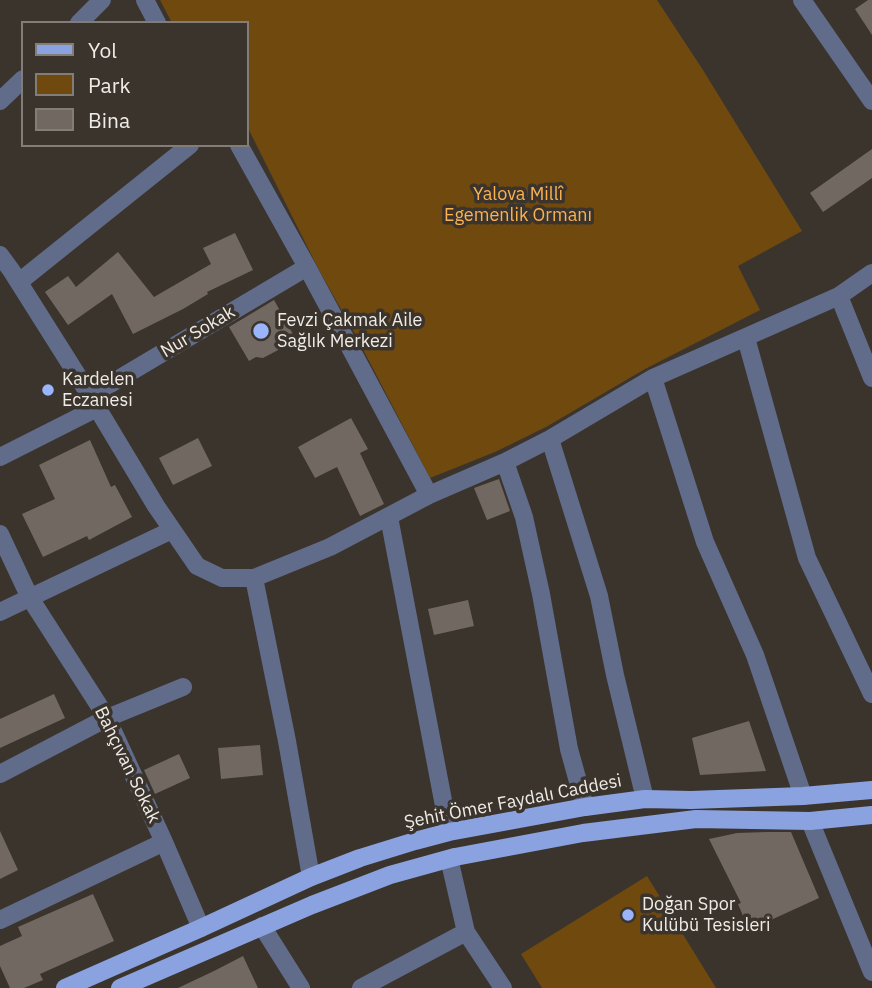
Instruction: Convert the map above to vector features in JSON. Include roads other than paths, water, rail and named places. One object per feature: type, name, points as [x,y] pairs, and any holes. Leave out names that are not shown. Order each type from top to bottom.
[{"type":"main road","name":"Şehit Ömer Faydalı Caddesi","points":[[65,988],[311,877],[371,854],[449,832],[645,799],[803,796],[872,790]]},
{"type":"main road","points":[[120,988],[262,926],[390,876],[455,857],[583,833],[696,819],[810,821],[872,816]]},
{"type":"street","points":[[81,21],[102,0]]},
{"type":"street","points":[[145,0],[156,21]]},
{"type":"street","points":[[802,0],[872,101]]},
{"type":"street","points":[[0,101],[21,81]]},
{"type":"street","points":[[19,282],[188,147]]},
{"type":"street","points":[[240,147],[429,495]]},
{"type":"street","points":[[0,255],[172,530],[197,566],[222,578],[254,578],[330,547],[429,495],[550,439],[653,378],[839,296],[872,273]]},
{"type":"street","name":"Nur Sokak","points":[[0,457],[94,402],[307,267]]},
{"type":"street","points":[[839,296],[872,378]]},
{"type":"street","points":[[746,338],[807,558],[872,694]]},
{"type":"street","points":[[653,378],[705,542],[755,655],[803,796]]},
{"type":"street","points":[[550,439],[599,596],[645,799]]},
{"type":"street","points":[[505,462],[524,517],[569,749],[586,807]]},
{"type":"street","points":[[389,517],[449,832]]},
{"type":"street","points":[[0,612],[172,530]]},
{"type":"street","name":"Bahçıvan Sokak","points":[[0,534],[30,598],[107,718],[201,928]]},
{"type":"street","points":[[254,578],[311,877]]},
{"type":"street","points":[[0,774],[107,718],[183,687]]},
{"type":"street","points":[[810,821],[872,972]]},
{"type":"street","points":[[0,920],[164,842]]},
{"type":"street","points":[[455,857],[451,867],[466,932],[503,988]]},
{"type":"street","points":[[262,926],[301,988]]},
{"type":"street","points":[[362,988],[466,932]]},
{"type":"place","name":"Fevzi Çakmak Aile Sağlık Merkezi","points":[[261,331]]},
{"type":"place","name":"Kardelen Eczanesi","points":[[48,390]]},
{"type":"place","name":"Doğan Spor Kulübü Tesisleri","points":[[628,915]]},
{"type":"park label","name":"Yalova Millî Egemenlik Ormanı","points":[[518,206]]}]
